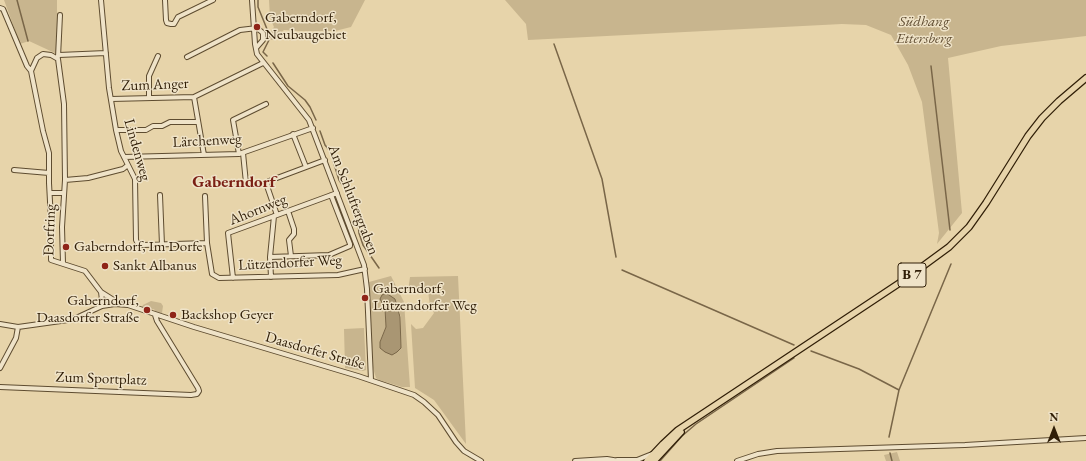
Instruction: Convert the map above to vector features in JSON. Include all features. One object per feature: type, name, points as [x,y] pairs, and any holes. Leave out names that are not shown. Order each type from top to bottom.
[{"type":"main road","name":"B 7","points":[[648,461],[672,435],[904,280],[949,247],[969,227],[1028,136],[1042,118],[1086,78]]},
{"type":"main road","name":"B 7","points":[[654,461],[692,421]]},
{"type":"street","name":"Lindenweg","points":[[101,0],[109,88],[116,130],[124,157],[135,179],[136,242],[143,245],[207,243]]},
{"type":"street","points":[[165,0],[167,23],[174,24],[178,17],[213,0]]},
{"type":"street","name":"Am Schluftergraben","points":[[252,0],[257,54],[305,114],[313,128],[365,269],[371,380]]},
{"type":"street","name":"Dorfring","points":[[1,9],[31,72],[49,153],[52,239],[50,257],[54,262],[63,263],[62,227],[65,180],[64,94],[58,57],[60,15]]},
{"type":"street","points":[[187,57],[240,30],[254,28]]},
{"type":"street","name":"Am Schluftergraben","points":[[254,28],[260,30],[264,36],[263,40],[256,48]]},
{"type":"street","points":[[31,72],[37,58],[43,54],[58,57],[106,53]]},
{"type":"street","points":[[149,98],[149,76],[158,56]]},
{"type":"street","name":"Zum Anger","points":[[111,99],[194,97],[263,63]]},
{"type":"street","points":[[194,97],[204,155]]},
{"type":"street","points":[[246,183],[241,154],[232,120],[266,104]]},
{"type":"street","points":[[116,130],[146,130],[153,126],[162,126],[170,122],[198,122]]},
{"type":"street","name":"Lärchenweg","points":[[124,157],[241,154],[313,128]]},
{"type":"street","points":[[293,134],[306,167]]},
{"type":"street","points":[[270,277],[270,257],[276,215],[267,183],[325,160]]},
{"type":"street","points":[[65,180],[88,178],[123,169],[128,166]]},
{"type":"street","points":[[14,170],[49,173]]},
{"type":"street","name":"Dorfring","points":[[50,193],[64,193]]},
{"type":"street","name":"Ahornweg","points":[[233,278],[228,233],[337,193]]},
{"type":"street","points":[[270,257],[329,255],[350,246],[331,195]]},
{"type":"street","points":[[160,196],[162,245]]},
{"type":"street","points":[[205,196],[207,243]]},
{"type":"street","points":[[288,211],[294,229],[294,234],[289,240],[291,256]]},
{"type":"street","name":"Lützendorfer Weg","points":[[207,243],[211,271],[215,277],[233,278],[338,275],[365,269]]},
{"type":"street","points":[[63,263],[86,271],[101,292],[122,304]]},
{"type":"street","points":[[98,307],[102,300],[101,292]]},
{"type":"street","name":"Daasdorfer Straße","points":[[0,324],[18,327],[68,320],[76,318],[98,307],[109,304],[122,304],[371,380],[414,395],[438,415],[456,442],[464,451],[481,461]]},
{"type":"street","name":"Zum Sportplatz","points":[[0,387],[191,395],[197,394],[199,391],[157,322],[155,315]]},
{"type":"street","points":[[0,367],[16,338],[18,327]]},
{"type":"street","points":[[737,461],[758,454],[777,451],[1086,438]]},
{"type":"street","points":[[575,461],[637,460],[654,453]]},
{"type":"green space","points":[[4,0],[57,0],[57,54],[29,41],[20,44]]},
{"type":"green space","points":[[269,0],[365,0],[351,27],[335,31],[284,30],[272,40],[268,39],[269,33],[274,27],[270,18]]},
{"type":"green space","name":"Südhang Ettersberg","points":[[505,0],[1086,0],[1086,36],[1001,46],[948,58],[962,213],[937,244],[939,233],[922,102],[908,65],[891,35],[866,25],[842,24],[528,40],[526,24]]},
{"type":"green space","points":[[391,276],[404,302],[410,387],[402,387],[376,378],[373,368],[369,282]],"holes":[[[395,299],[401,317],[401,348],[380,342],[386,327],[385,308]]]},
{"type":"green space","points":[[458,276],[466,444],[434,400],[415,388],[411,324],[416,329],[423,328],[434,313],[430,306],[428,291],[408,291],[410,277]]},
{"type":"green space","points":[[151,301],[161,303],[163,306],[162,313],[158,313],[153,309],[142,307]]},
{"type":"green space","points":[[364,328],[366,370],[363,371],[345,368],[344,329]]},
{"type":"green space","points":[[897,452],[900,461],[886,461],[884,455]]},
{"type":"shaded area","points":[[386,293],[395,299],[400,317],[401,348],[392,355],[380,348],[380,342],[386,327],[385,308],[380,299],[382,295]]},
{"type":"waterway","points":[[17,0],[28,41]]},
{"type":"waterway","points":[[258,0],[258,7],[269,34],[269,40],[263,52],[267,56]]},
{"type":"waterway","points":[[554,44],[602,179],[616,257]]},
{"type":"waterway","points":[[273,63],[288,86],[305,100],[316,120]]},
{"type":"waterway","points":[[931,66],[950,230]]},
{"type":"waterway","points":[[320,131],[325,145],[330,151],[339,180],[345,189],[358,221],[359,233],[363,245],[379,268]]},
{"type":"waterway","points":[[899,390],[951,264]]},
{"type":"waterway","points":[[622,270],[794,345]]},
{"type":"waterway","points":[[811,351],[859,369],[899,390],[889,437]]},
{"type":"waterway","points":[[660,461],[682,436],[696,424],[794,358]]},
{"type":"waterway","points":[[890,453],[892,461]]},
{"type":"place","name":"Gaberndorf, Neubaugebiet","points":[[257,27]]},
{"type":"place","name":"Gaberndorf, Im Dorfe","points":[[66,247]]},
{"type":"place","name":"Sankt Albanus","points":[[105,266]]},
{"type":"place","name":"Gaberndorf, Lützendorfer Weg","points":[[365,298]]},
{"type":"place","name":"Gaberndorf, Daasdorfer Straße","points":[[147,310]]},
{"type":"place","name":"Backshop Geyer","points":[[173,315]]},
{"type":"district","name":"Gaberndorf","points":[[234,182]]}]
